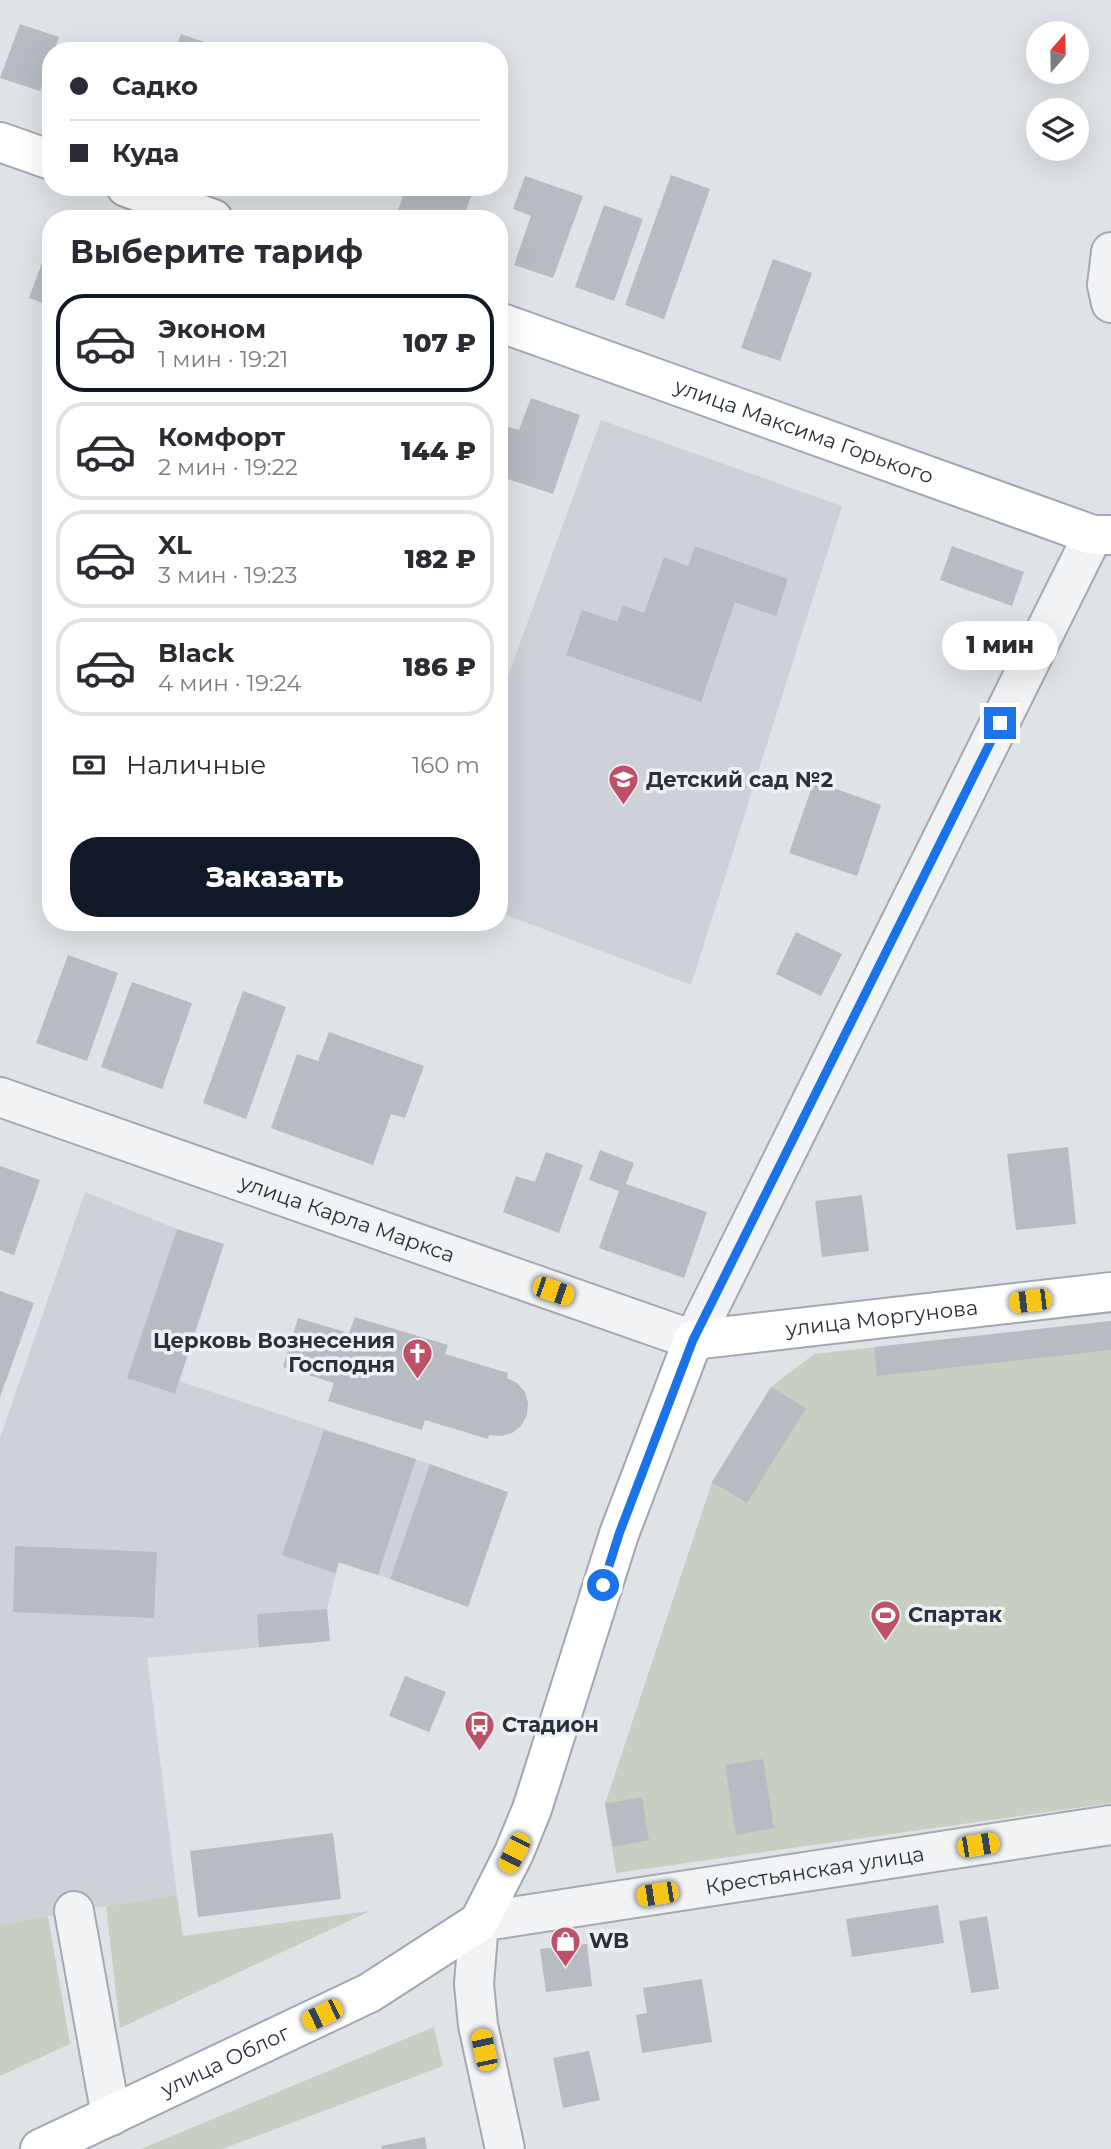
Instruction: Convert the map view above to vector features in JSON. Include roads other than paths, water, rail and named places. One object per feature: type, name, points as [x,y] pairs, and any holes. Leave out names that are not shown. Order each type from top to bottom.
[{"type":"main road","points":[[0,142],[42,157]]},
{"type":"main road","points":[[150,196],[189,210]]},
{"type":"main road","name":"улица Максима Горького","points":[[508,325],[1102,535]]},
{"type":"main road","name":"улица Моргунова","points":[[693,1340],[1111,1292]]},
{"type":"main road","points":[[479,1922],[514,1853],[532,1809],[619,1534],[693,1340]]},
{"type":"main road","name":"улица Облог","points":[[40,2149],[369,1993],[479,1922]]},
{"type":"street","points":[[1111,252],[1107,285],[1111,303]]},
{"type":"street","points":[[693,1340],[1102,535]]},
{"type":"street","name":"улица Карла Маркса","points":[[0,1097],[693,1340]]},
{"type":"street","name":"Крестьянская улица","points":[[479,1922],[1111,1825]]},
{"type":"street","points":[[74,1911],[111,2116]]},
{"type":"street","points":[[479,1922],[474,1984],[478,2025],[505,2149]]},
{"type":"place","name":"Детский сад №2","points":[[623,807]]},
{"type":"place","name":"Церковь Вознесения Господня","points":[[418,1380]]},
{"type":"place","name":"Спартак","points":[[885,1642]]},
{"type":"place","name":"Стадион","points":[[479,1752]]},
{"type":"place","name":"WB","points":[[566,1968]]}]
